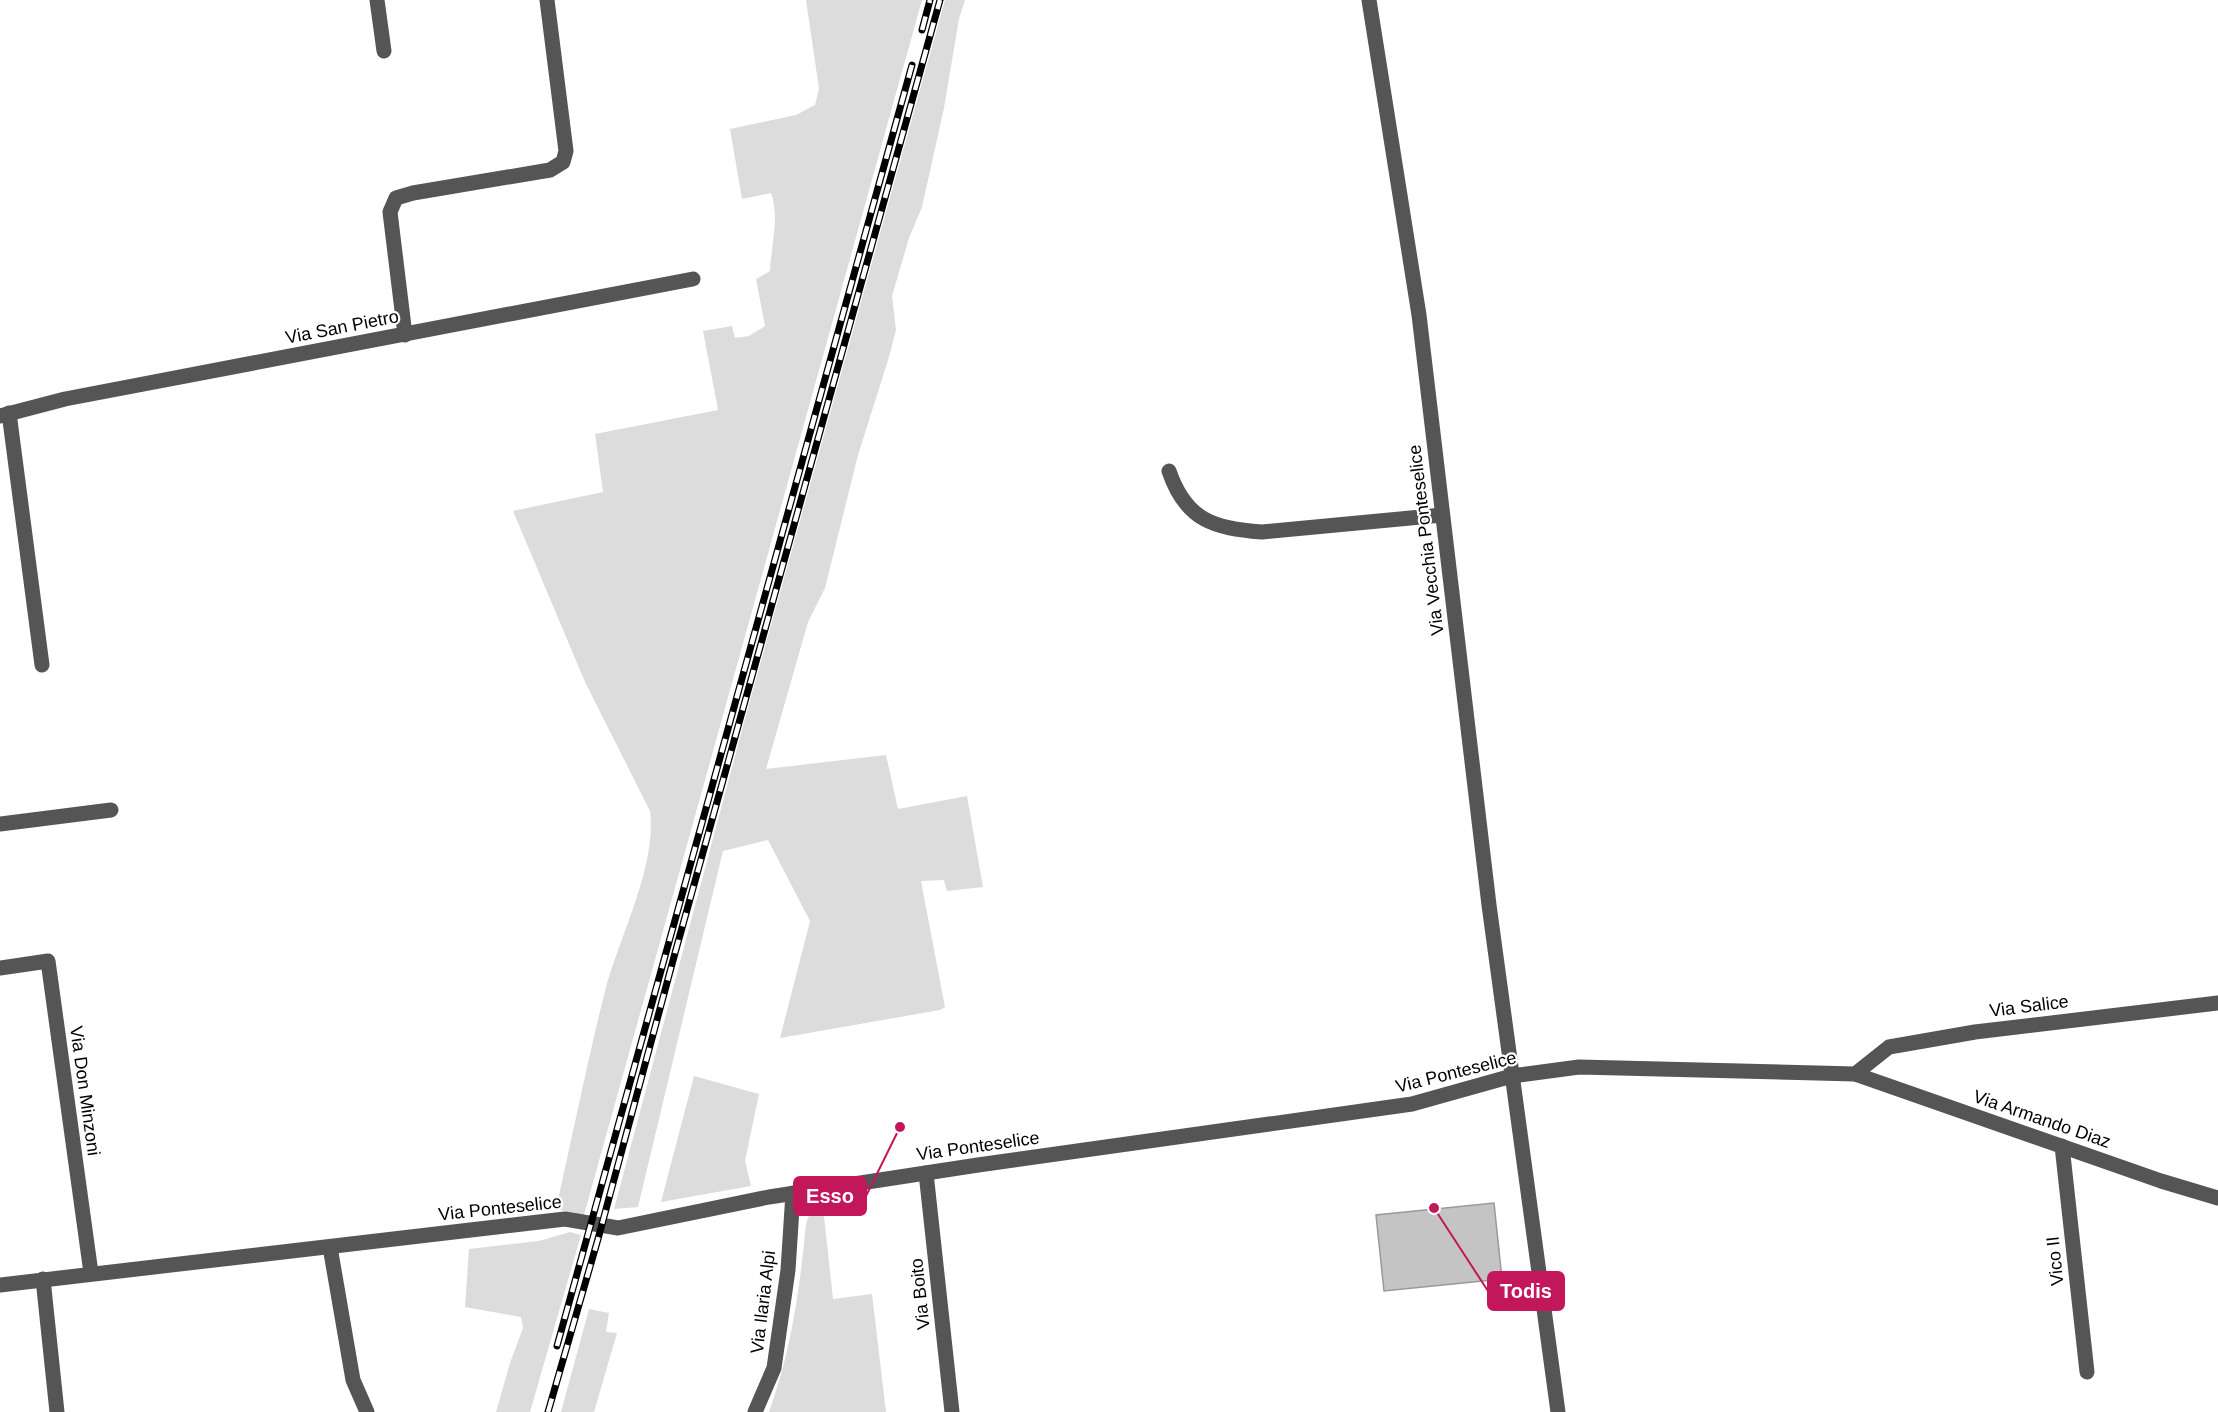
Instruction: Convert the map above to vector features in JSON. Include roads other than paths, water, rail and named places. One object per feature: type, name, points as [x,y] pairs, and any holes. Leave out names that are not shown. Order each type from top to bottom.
[{"type":"street","points":[[377,0],[384,51]]},
{"type":"street","points":[[405,335],[390,212],[396,198],[413,193],[550,170],[563,162],[566,151],[547,0]]},
{"type":"street","name":"Via Vecchia Ponteselice","points":[[1369,0],[1419,315],[1487,893],[1558,1412]]},
{"type":"street","name":"Via San Pietro","points":[[4,414],[65,399],[693,279]]},
{"type":"street","points":[[4,414],[42,665]]},
{"type":"street","points":[[1169,471],[1174,484],[1192,512],[1208,522],[1236,530],[1262,532],[1442,515]]},
{"type":"street","points":[[0,824],[111,810]]},
{"type":"street","name":"Via Don Minzoni","points":[[0,968],[48,962],[91,1273]]},
{"type":"street","name":"Via Salice","points":[[1855,1074],[1889,1047],[1975,1032],[2218,1003]]},
{"type":"street","name":"Via Ponteselice","points":[[0,1285],[565,1219],[618,1228],[793,1193],[1413,1104],[1512,1076],[1579,1067],[1855,1074]]},
{"type":"street","name":"Via Armando Diaz","points":[[1855,1074],[2161,1181],[2218,1198]]},
{"type":"street","name":"Vico II","points":[[2062,1146],[2087,1372]]},
{"type":"street","name":"Via Boito","points":[[926,1173],[952,1412]]},
{"type":"street","name":"Via Ilaria Alpi","points":[[755,1412],[774,1368],[788,1270],[793,1193]]},
{"type":"street","points":[[330,1246],[353,1380],[367,1412]]},
{"type":"street","points":[[43,1279],[57,1412]]},
{"type":"railway","points":[[922,30],[930,0]]},
{"type":"railway","points":[[548,1412],[598,1239],[675,953],[940,0]]},
{"type":"railway","points":[[557,1346],[912,65]]},
{"type":"place","name":"Esso","points":[[900,1127]]},
{"type":"place","name":"Todis","points":[[1434,1208]]}]
